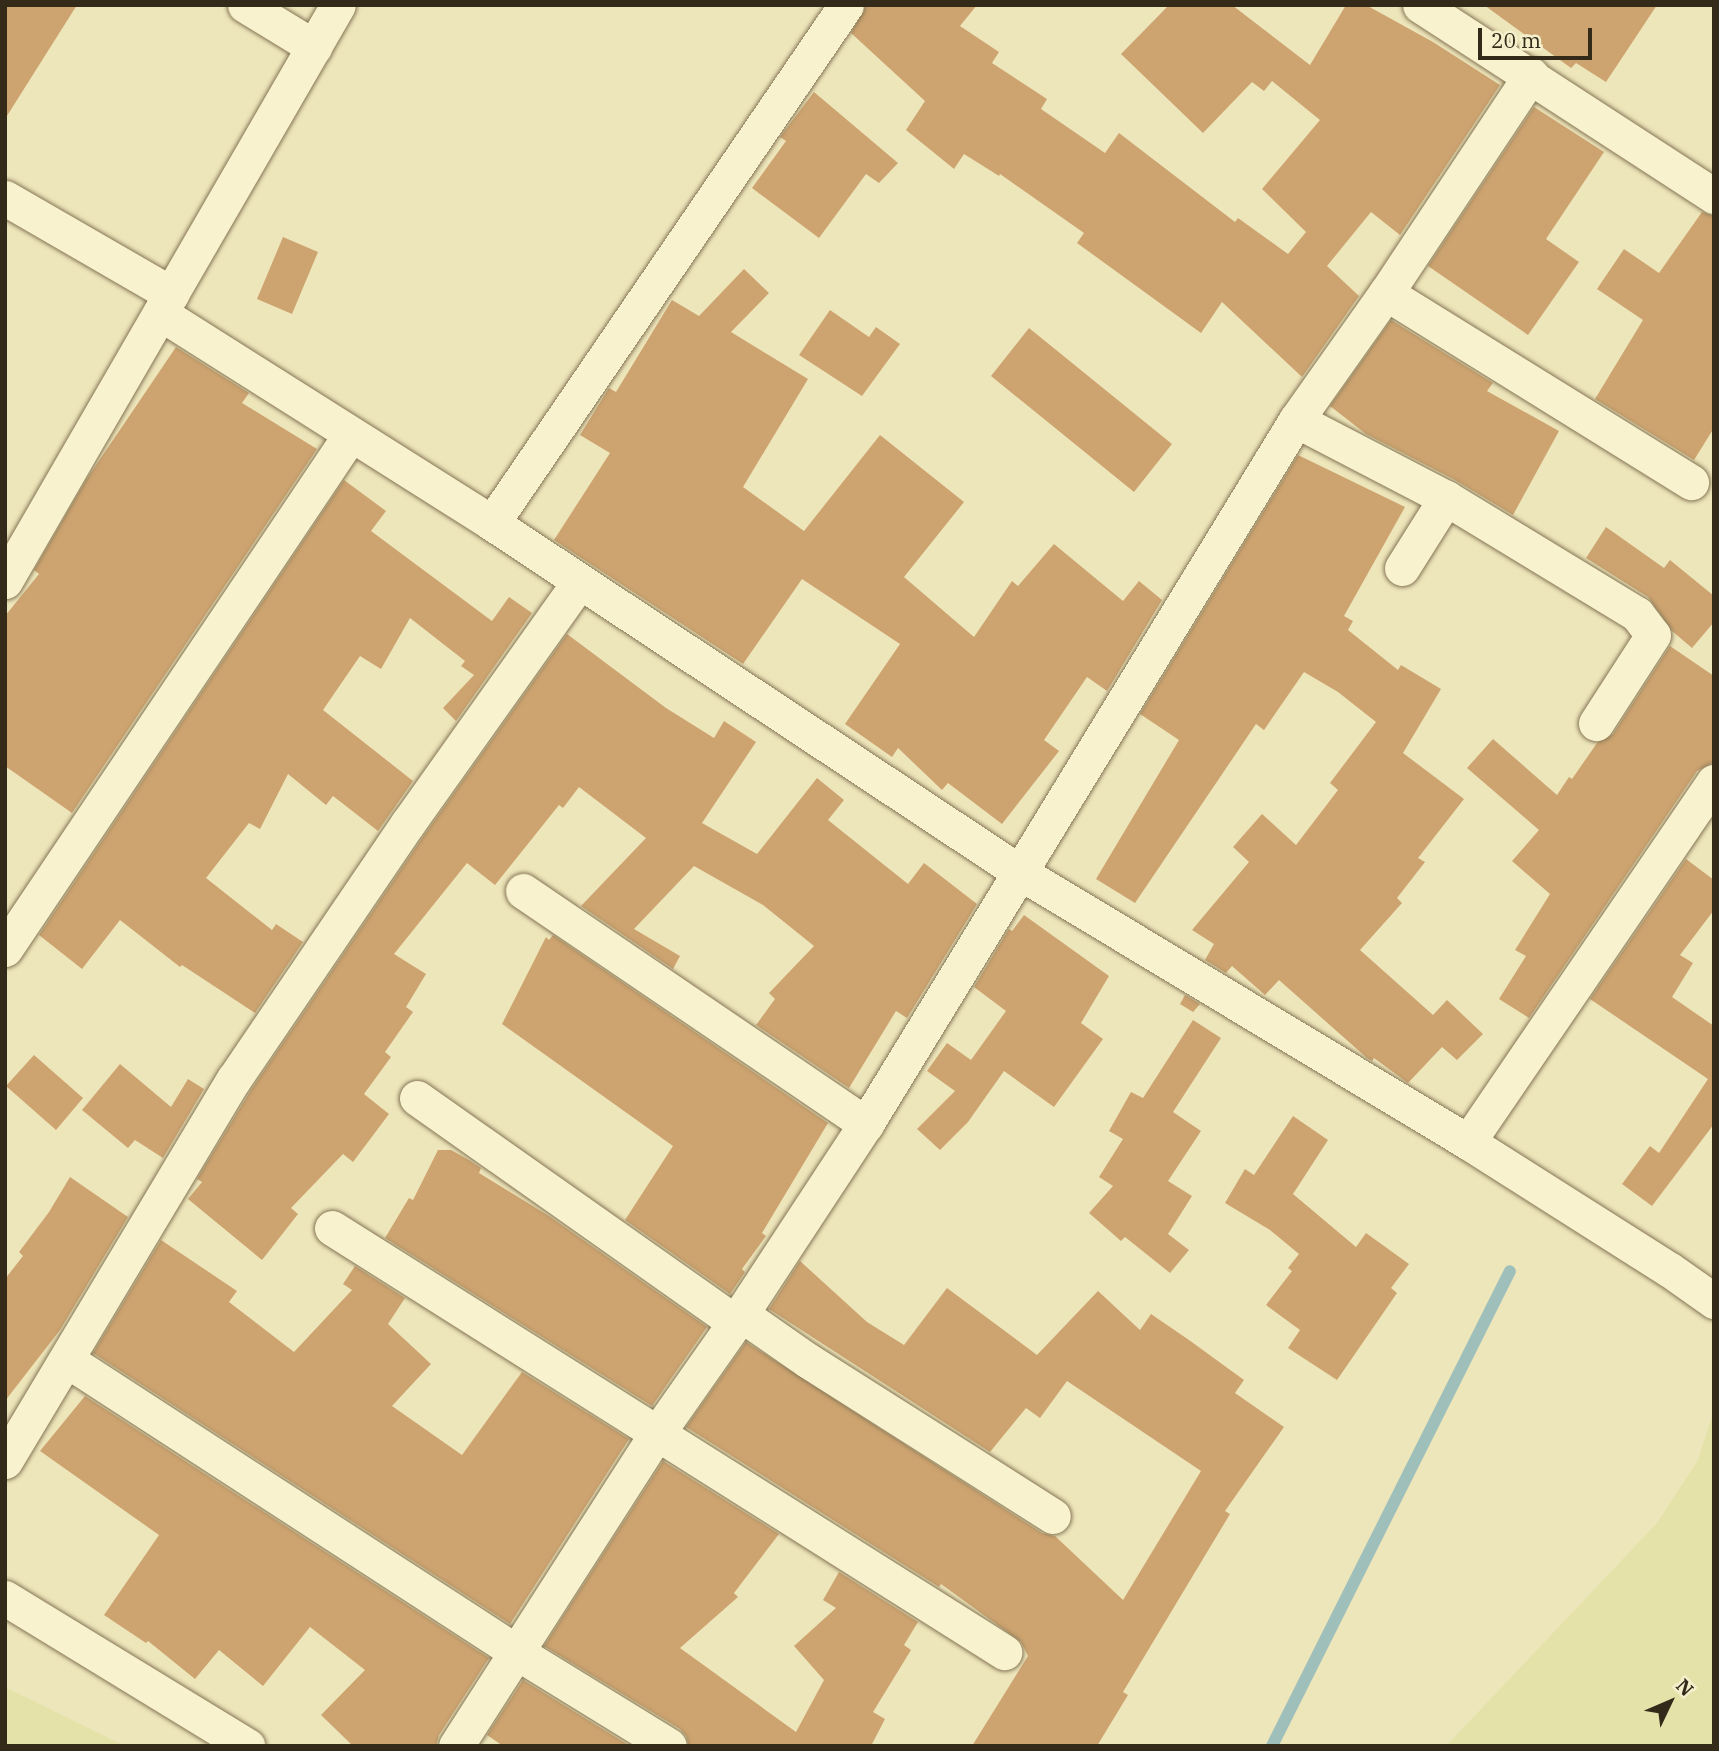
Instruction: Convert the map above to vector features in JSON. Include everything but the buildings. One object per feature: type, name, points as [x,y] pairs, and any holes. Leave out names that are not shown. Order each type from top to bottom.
[{"type":"street","points":[[245,5],[314,47]]},
{"type":"street","points":[[5,581],[338,5]]},
{"type":"street","points":[[492,523],[846,5]]},
{"type":"street","points":[[1420,5],[1714,196]]},
{"type":"street","points":[[456,1746],[656,1435],[866,1124],[1296,420],[1386,293],[1531,75]]},
{"type":"street","points":[[5,198],[166,303],[351,435],[492,523],[1021,873],[1468,1142],[1670,1270],[1714,1301]]},
{"type":"street","points":[[1386,293],[1691,482]]},
{"type":"street","points":[[1296,420],[1446,498],[1637,614],[1653,635],[1597,723]]},
{"type":"street","points":[[5,949],[351,435]]},
{"type":"street","points":[[1402,568],[1446,498]]},
{"type":"street","points":[[5,1461],[68,1360],[234,1079],[408,822],[579,582]]},
{"type":"street","points":[[1468,1142],[1714,782]]},
{"type":"street","points":[[523,891],[866,1124]]},
{"type":"street","points":[[417,1098],[737,1318],[1053,1516]]},
{"type":"street","points":[[332,1228],[656,1435],[1004,1652]]},
{"type":"street","points":[[68,1360],[518,1653],[669,1746]]},
{"type":"street","points":[[5,1598],[247,1746]]},
{"type":"shaded area","points":[[1714,1410],[1714,1746],[1446,1746],[1657,1523],[1698,1460]]},
{"type":"shaded area","points":[[5,1687],[125,1746],[5,1746]]},
{"type":"waterway","points":[[1272,1746],[1510,1271]]}]
